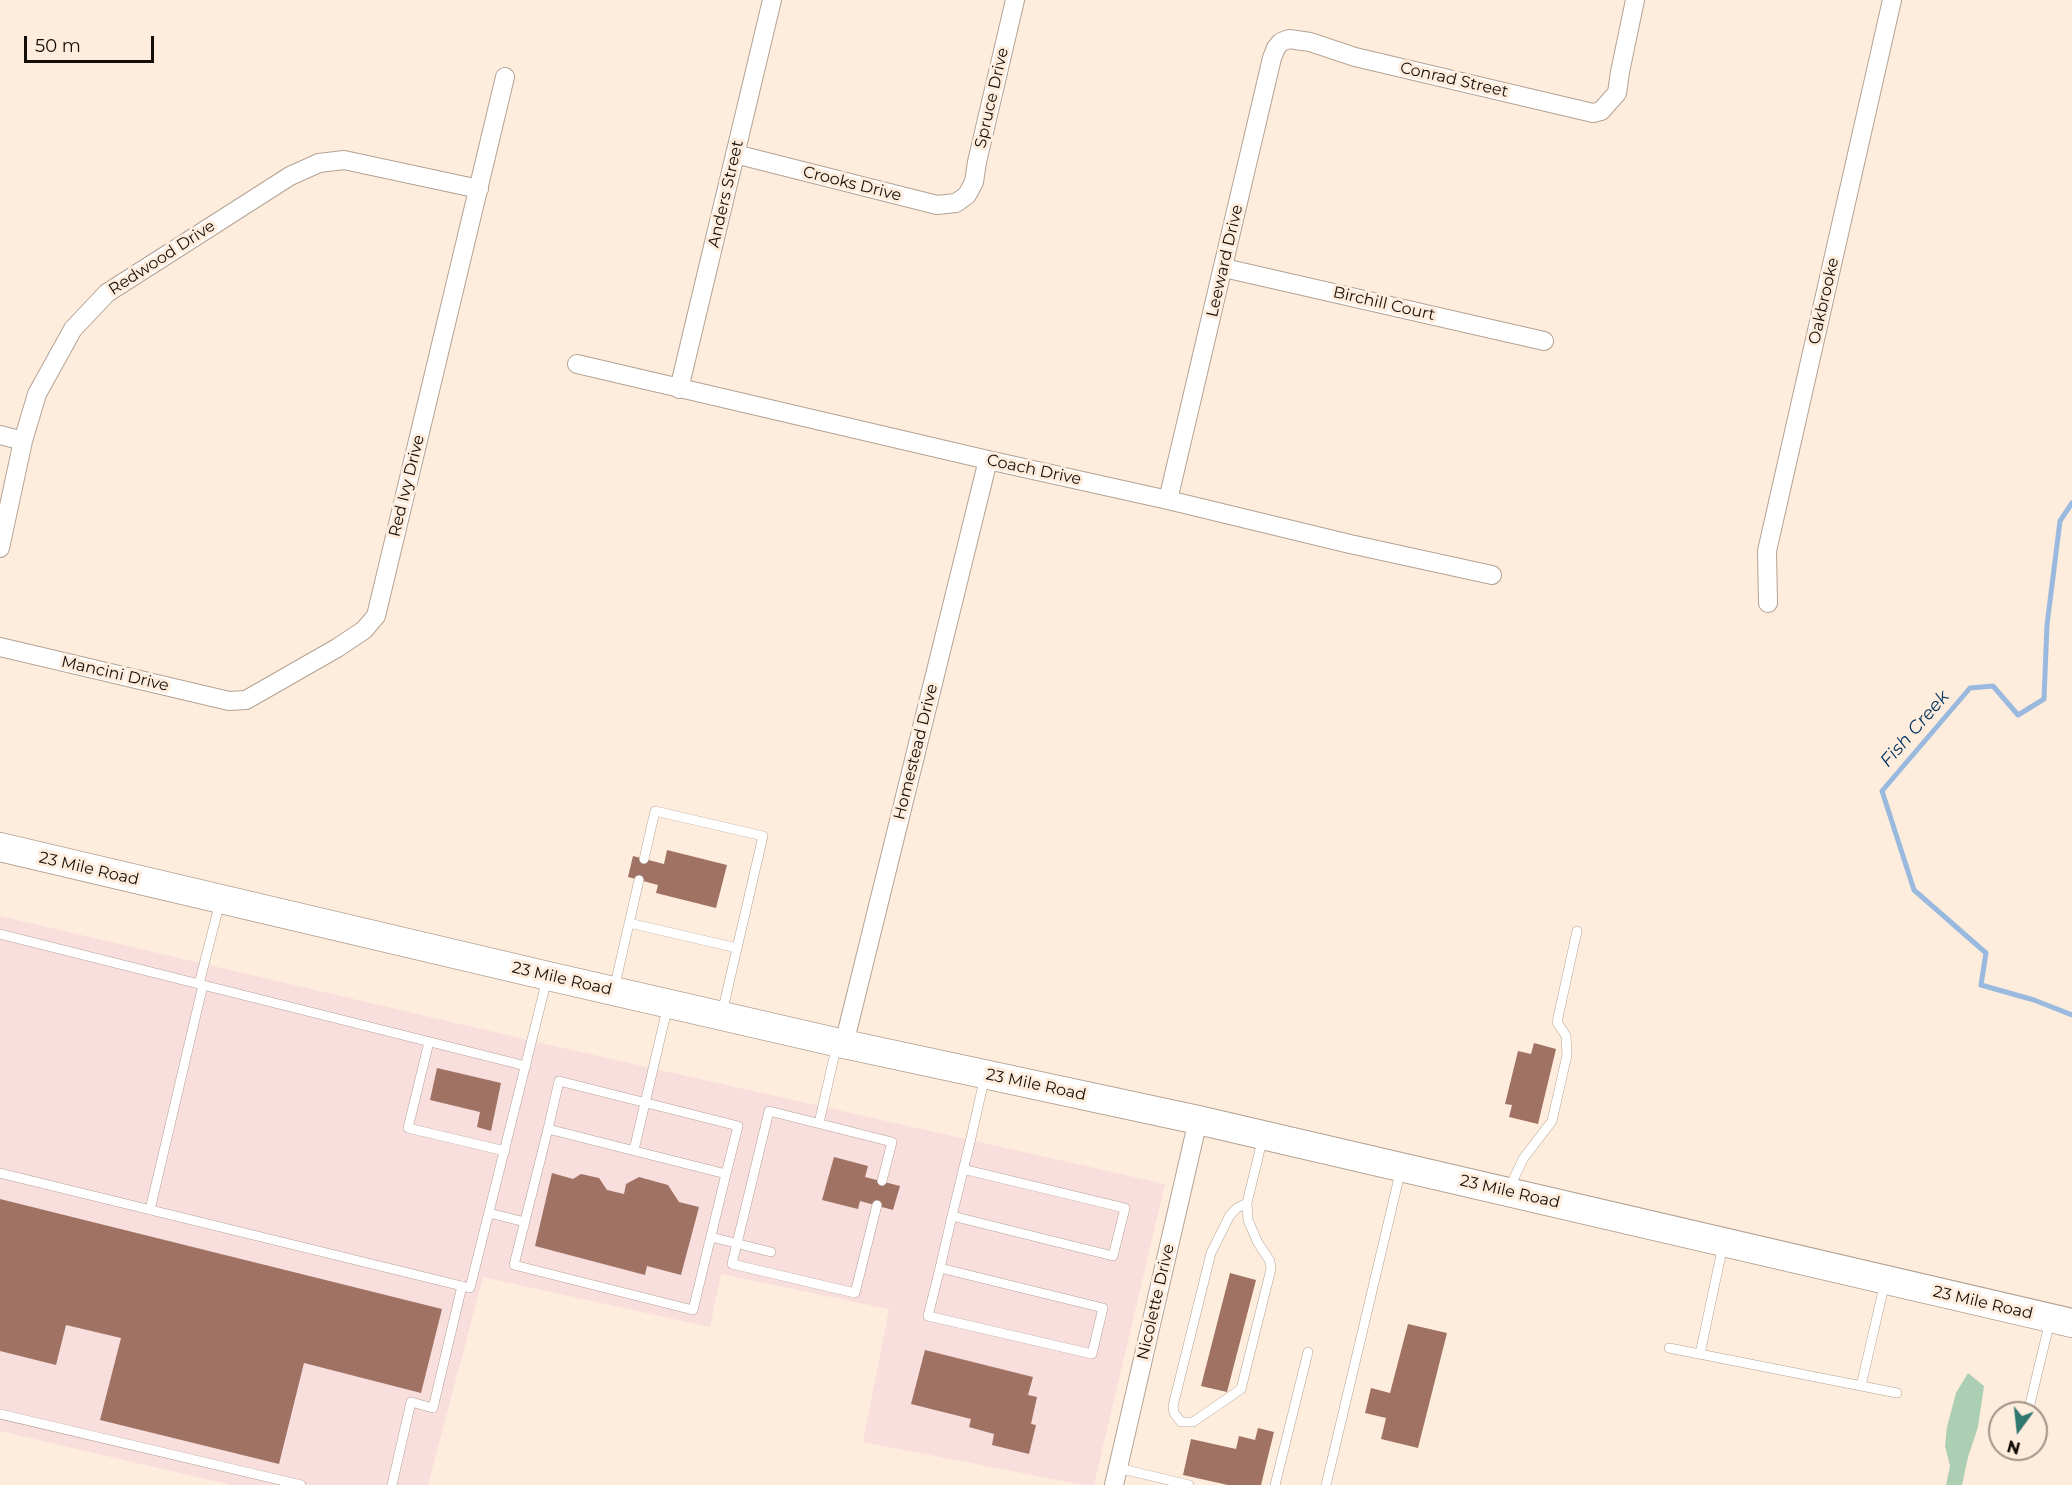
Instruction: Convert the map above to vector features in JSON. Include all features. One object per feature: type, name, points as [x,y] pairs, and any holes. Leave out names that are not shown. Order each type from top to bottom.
[{"type":"main road","name":"23 Mile Road","points":[[0,847],[548,976],[841,1043],[1198,1120],[2061,1321]]},
{"type":"street","name":"Anders Street","points":[[679,389],[772,0]]},
{"type":"street","name":"Spruce Drive","points":[[967,195],[974,182],[1015,0]]},
{"type":"street","name":"Conrad Street","points":[[1299,39],[1355,57],[1585,111],[1601,111],[1617,93],[1635,0]]},
{"type":"street","name":"Oakbrooke","points":[[1768,603],[1767,551],[1892,0]]},
{"type":"street","name":"Leeward Drive","points":[[1168,500],[1272,58],[1281,42],[1299,39]]},
{"type":"street","name":"Red Ivy Drive","points":[[230,701],[246,699],[337,648],[364,630],[376,616],[505,77]]},
{"type":"street","name":"Crooks Drive","points":[[735,154],[937,205],[956,203],[967,195]]},
{"type":"street","name":"Redwood Drive","points":[[0,548],[23,441],[37,394],[74,329],[107,293],[290,176],[319,163],[344,160],[479,189]]},
{"type":"street","name":"Birchill Court","points":[[1224,268],[1544,341]]},
{"type":"street","name":"Coach Drive","points":[[577,364],[1492,575]]},
{"type":"street","points":[[0,435],[23,441]]},
{"type":"street","name":"Homestead Drive","points":[[841,1043],[988,460]]},
{"type":"street","name":"Mancini Drive","points":[[0,647],[230,701]]},
{"type":"street","name":"Nicolette Drive","points":[[1116,1477],[1198,1120]]},
{"type":"lane","points":[[644,859],[655,811],[763,836],[722,1015]]},
{"type":"lane","points":[[614,991],[639,880]]},
{"type":"lane","points":[[150,1210],[221,900]]},
{"type":"lane","points":[[629,923],[737,948]]},
{"type":"lane","points":[[1508,1192],[1523,1159],[1552,1121],[1567,1055],[1566,1036],[1557,1022],[1577,931]]},
{"type":"lane","points":[[0,934],[526,1066]]},
{"type":"lane","points":[[0,1173],[470,1288],[548,976]]},
{"type":"lane","points":[[634,1150],[669,1003]]},
{"type":"lane","points":[[429,1042],[408,1128],[505,1151]]},
{"type":"lane","points":[[819,1123],[841,1043]]},
{"type":"lane","points":[[940,1268],[1103,1308],[1092,1354],[928,1316],[986,1074]]},
{"type":"lane","points":[[559,1081],[645,1103],[738,1126],[693,1310],[514,1264],[559,1081]]},
{"type":"lane","points":[[877,1205],[855,1293],[732,1264],[769,1111],[892,1142],[882,1181]]},
{"type":"lane","points":[[548,1129],[726,1174]]},
{"type":"lane","points":[[1247,1203],[1230,1215],[1211,1253],[1173,1406],[1174,1413],[1181,1422],[1193,1422],[1241,1389],[1271,1269],[1270,1261],[1258,1243],[1248,1220],[1247,1203],[1263,1135]]},
{"type":"lane","points":[[1326,1485],[1402,1167]]},
{"type":"lane","points":[[952,1216],[1113,1256],[1125,1208],[963,1169]]},
{"type":"lane","points":[[489,1213],[525,1222]]},
{"type":"lane","points":[[711,1236],[771,1252]]},
{"type":"lane","points":[[1700,1354],[1724,1242]]},
{"type":"lane","points":[[1861,1386],[1886,1280]]},
{"type":"lane","points":[[392,1485],[411,1402],[433,1408],[462,1286]]},
{"type":"lane","points":[[2032,1401],[2061,1321]]},
{"type":"lane","points":[[1670,1348],[1897,1393]]},
{"type":"lane","points":[[1275,1485],[1308,1352]]},
{"type":"lane","points":[[0,1414],[301,1485]]},
{"type":"lane","points":[[1116,1477],[1189,1485]]},
{"type":"shaded area","points":[[0,916],[545,1044],[1165,1184],[1094,1485],[1084,1485],[863,1442],[889,1309],[721,1274],[710,1327],[483,1277],[428,1485],[231,1485],[0,1431]]},
{"type":"green space","points":[[1968,1373],[1984,1386],[1978,1427],[1962,1485],[1946,1485],[1950,1466],[1945,1446],[1947,1427],[1956,1393]]},
{"type":"building","points":[[667,850],[727,865],[716,908],[656,893],[658,885],[628,877],[633,856],[664,864]]},
{"type":"building","points":[[1534,1043],[1556,1049],[1538,1124],[1509,1117],[1512,1105],[1505,1104],[1518,1051],[1531,1054]]},
{"type":"building","points":[[437,1068],[501,1083],[491,1131],[477,1127],[480,1112],[430,1100]]},
{"type":"building","points":[[834,1157],[868,1166],[865,1177],[900,1186],[893,1210],[860,1201],[858,1209],[822,1200]]},
{"type":"building","points":[[552,1173],[573,1179],[581,1174],[599,1178],[607,1190],[624,1194],[626,1184],[639,1177],[668,1185],[679,1202],[699,1207],[681,1275],[647,1266],[645,1275],[535,1246]]},
{"type":"building","points":[[0,1199],[442,1309],[421,1393],[304,1363],[279,1464],[100,1420],[121,1338],[66,1325],[56,1365],[0,1351]]},
{"type":"building","points":[[1230,1273],[1256,1280],[1227,1392],[1201,1386]]},
{"type":"building","points":[[1408,1324],[1447,1333],[1418,1448],[1381,1439],[1386,1418],[1365,1413],[1371,1388],[1390,1393]]},
{"type":"building","points":[[925,1350],[1033,1377],[1028,1395],[1037,1397],[1031,1424],[1036,1425],[1029,1454],[992,1445],[994,1434],[969,1427],[971,1419],[911,1404]]},
{"type":"building","points":[[1258,1428],[1274,1432],[1261,1485],[1228,1485],[1183,1475],[1191,1439],[1236,1449],[1239,1436],[1255,1440]]},
{"type":"waterway","name":"Fish Creek","points":[[2072,503],[2060,521],[2047,625],[2044,699],[2018,715],[1993,686],[1970,688],[1882,791],[1914,890],[1986,953],[1981,985],[2034,1000],[2072,1015]]}]
